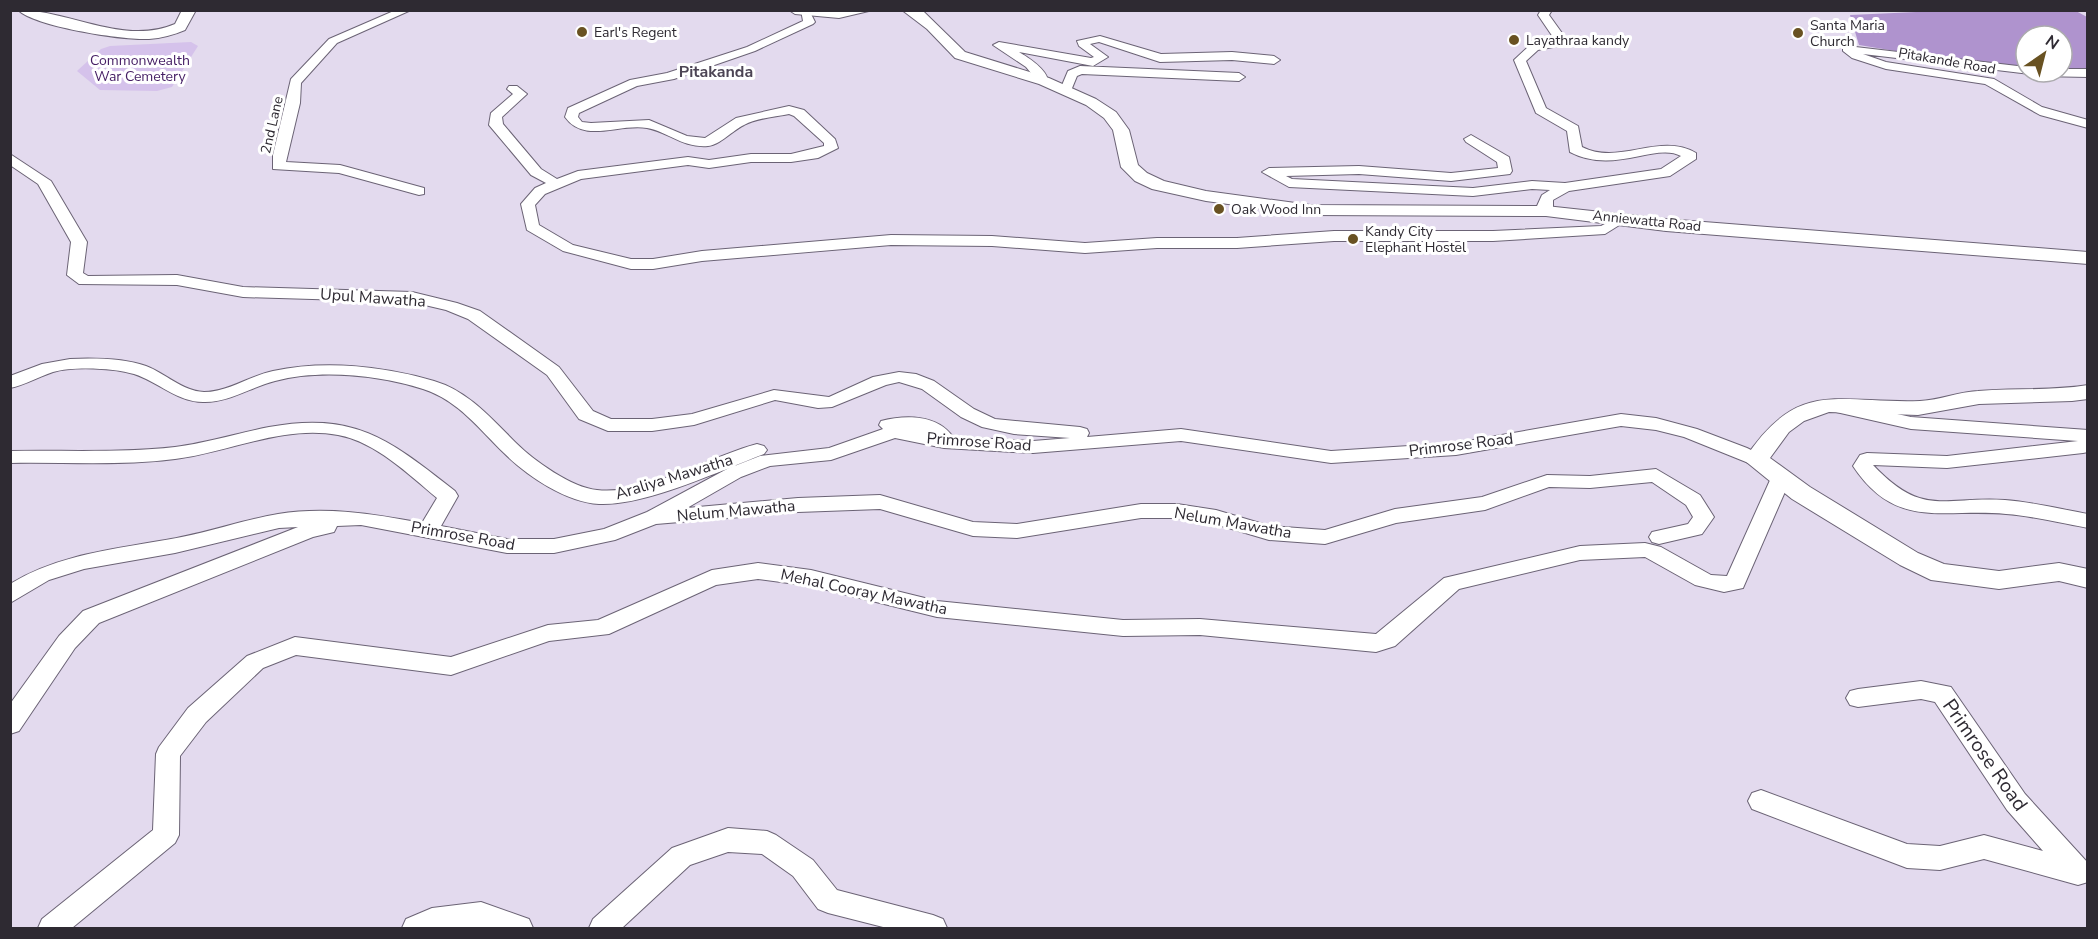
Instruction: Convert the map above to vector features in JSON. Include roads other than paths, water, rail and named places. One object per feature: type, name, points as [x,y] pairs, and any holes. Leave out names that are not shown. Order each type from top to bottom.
[{"type":"street","points":[[24,10],[68,24],[122,34],[149,35],[178,29],[183,25],[189,10]]},
{"type":"street","name":"2nd Lane","points":[[406,10],[339,38],[295,82],[295,101],[281,143],[278,166],[340,169],[419,191]]},
{"type":"street","points":[[800,11],[839,14],[867,10]]},
{"type":"street","name":"Anniewatta Road","points":[[908,10],[926,20],[960,55],[1044,81],[1091,102],[1110,115],[1121,130],[1130,167],[1141,177],[1158,184],[1206,196],[1310,210],[1546,211],[1834,236],[1918,246],[2088,258]]},
{"type":"street","points":[[1471,139],[1504,160],[1504,171],[1451,177],[1359,170],[1269,172],[1289,183],[1473,192],[1533,185],[1565,187],[1665,173],[1691,156],[1678,148],[1611,159],[1581,154],[1575,149],[1573,129],[1541,110],[1520,60],[1534,47],[1559,43],[1561,40],[1543,15],[1547,10]]},
{"type":"street","points":[[800,11],[809,22],[751,49],[670,75],[634,83],[573,111],[571,117],[578,125],[591,127],[649,124],[684,140],[708,142],[722,135],[733,124],[789,110],[799,113],[830,142],[831,148],[813,155],[791,158],[751,158],[709,164],[687,161],[611,169],[555,183],[540,191],[528,204],[532,227],[568,248],[631,264],[653,264],[702,256],[891,240],[992,242],[1085,248],[1334,236],[1504,236],[1605,230],[1622,219]]},
{"type":"street","points":[[1044,81],[1030,64],[999,45],[1093,62],[1101,57],[1082,42],[1092,38],[1152,57],[1240,56],[1274,60]]},
{"type":"street","name":"Pitakande Road","points":[[2014,69],[1847,49],[1864,58],[1919,74],[1989,81],[2007,88],[2030,106],[2049,114],[2088,124]]},
{"type":"street","points":[[1066,90],[1072,74],[1080,70],[1239,77]]},
{"type":"street","points":[[513,89],[521,94],[496,116],[496,125],[536,172],[555,183]]},
{"type":"street","name":"Upul Mawatha","points":[[10,158],[44,182],[79,242],[75,275],[86,280],[177,280],[243,292],[412,297],[451,306],[474,315],[553,371],[586,415],[608,425],[652,425],[694,419],[774,395],[787,394],[824,403],[833,402],[885,378],[910,378],[935,388],[974,417],[999,427],[1095,435],[1109,439]]},
{"type":"street","points":[[1546,211],[1544,206],[1546,198],[1565,187]]},
{"type":"street","name":"Araliya Mawatha","points":[[10,383],[49,366],[77,362],[140,370],[184,393],[203,398],[270,377],[304,370],[375,375],[431,385],[461,399],[516,454],[564,484],[595,497],[611,497],[646,489],[764,448],[841,440],[898,422],[924,423],[944,437],[944,442]]},
{"type":"street","points":[[2088,392],[2059,398],[1964,399],[1918,408],[1862,403],[1828,404],[1802,413],[1781,427],[1756,460],[1800,493],[1909,559],[1940,573],[1999,579],[2059,572],[2088,579]]},
{"type":"street","points":[[1828,404],[1911,423],[2088,437],[2087,444],[2082,447],[1947,462],[1867,459],[1863,466],[1896,498],[1925,508],[2005,507],[2088,520]]},
{"type":"street","name":"Primrose Road","points":[[10,595],[41,575],[83,562],[175,546],[279,521],[361,518],[507,546],[554,546],[608,535],[654,517],[734,473],[767,460],[831,454],[894,432],[944,442],[1033,447],[1109,439],[1181,435],[1331,457],[1456,449],[1621,420],[1641,420],[1664,424],[1733,449],[1756,460]]},
{"type":"street","points":[[10,457],[174,453],[216,447],[277,430],[331,429],[361,435],[387,450],[448,496],[442,511],[427,531]]},
{"type":"street","name":"Nelum Mawatha","points":[[654,517],[672,518],[798,505],[880,502],[973,529],[1017,531],[1140,512],[1177,511],[1216,517],[1269,533],[1325,537],[1395,516],[1485,503],[1547,482],[1590,482],[1656,476],[1693,500],[1704,517],[1695,529],[1659,537]]},
{"type":"street","name":"Mehal Cooray Mawatha","points":[[52,928],[166,835],[168,754],[197,715],[255,662],[295,646],[451,666],[548,633],[601,628],[712,578],[758,571],[811,578],[937,609],[1123,628],[1200,627],[1376,643],[1387,640],[1452,584],[1580,553],[1645,550],[1654,552],[1710,584],[1735,583],[1780,478]]},
{"type":"street","points":[[10,724],[67,642],[91,616],[308,531],[361,518]]},
{"type":"street","name":"Primrose Road","points":[[1858,698],[1921,690],[1943,694],[2016,802],[2083,875]]},
{"type":"street","points":[[1761,801],[1907,856],[1940,858],[1984,848],[2083,875]]},
{"type":"street","points":[[603,928],[681,856],[728,840],[767,843],[803,868],[828,900],[933,928]]},
{"type":"street","points":[[416,928],[432,921],[481,915],[519,928]]},
{"type":"place","name":"Earl's Regent","points":[[582,32]]},
{"type":"place","name":"Santa Maria Church","points":[[1798,33]]},
{"type":"place","name":"Layathraa kandy","points":[[1514,40]]},
{"type":"place","name":"Oak Wood Inn","points":[[1219,209]]},
{"type":"place","name":"Kandy City Elephant Hostel","points":[[1353,239]]},
{"type":"district","name":"Pitakanda","points":[[716,72]]},
{"type":"park label","name":"Commonwealth War Cemetery","points":[[140,68]]}]
